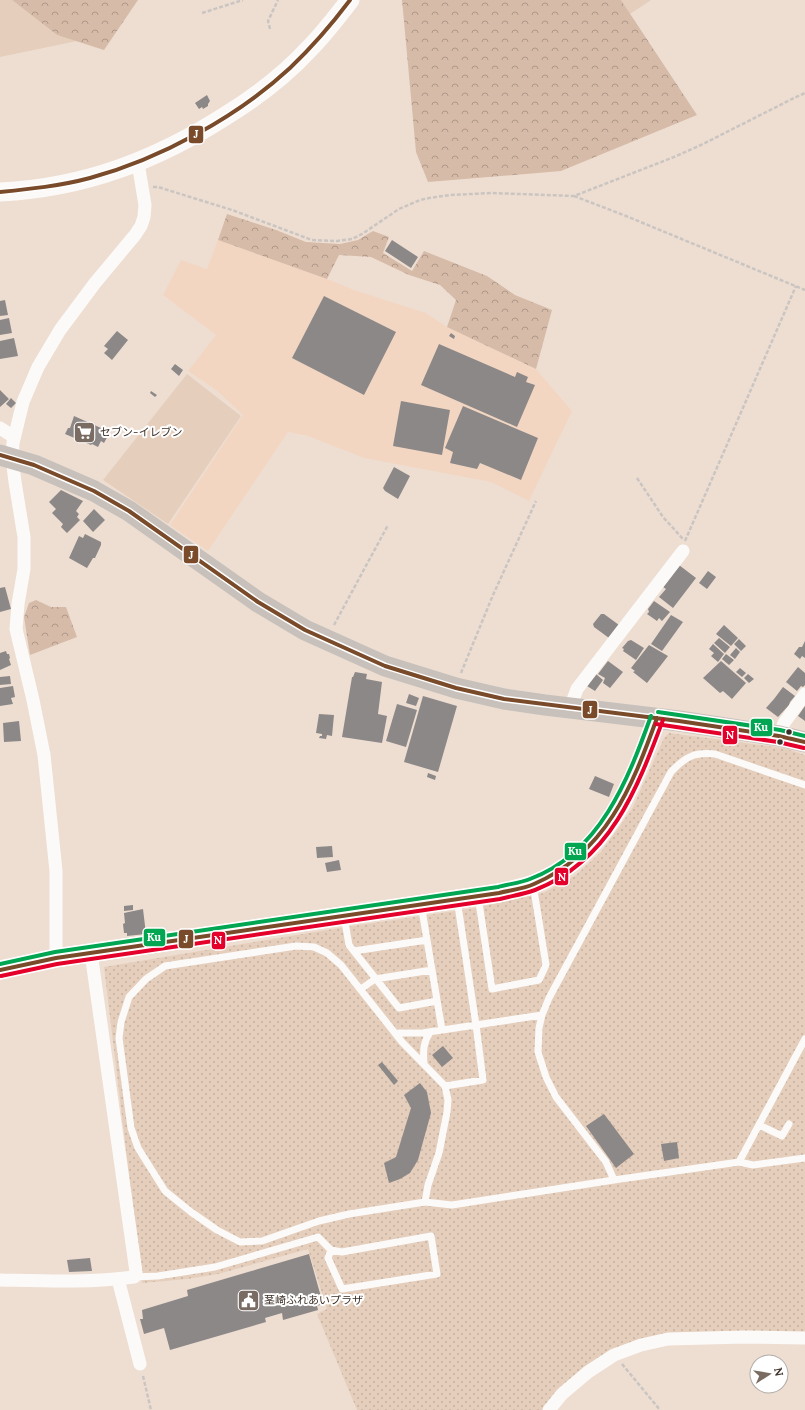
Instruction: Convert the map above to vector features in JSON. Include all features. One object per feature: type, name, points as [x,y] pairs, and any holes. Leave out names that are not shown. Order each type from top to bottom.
[{"type":"main road","points":[[6,456],[34,465],[94,491],[129,511],[258,602],[305,630],[385,666],[456,688],[504,699],[657,718],[780,736],[805,742]]},
{"type":"street","points":[[0,192],[25,191],[96,176],[138,163],[174,146],[248,102],[280,77],[309,50],[350,0]]},
{"type":"street","points":[[56,958],[56,871],[44,755],[16,629],[18,604],[24,569],[24,537],[6,456],[14,437],[23,402],[42,361],[60,330],[95,283],[141,226],[145,206],[138,163]]},
{"type":"street","points":[[0,428],[14,437]]},
{"type":"street","points":[[570,708],[577,689],[684,546]]},
{"type":"street","points":[[780,736],[784,723],[805,694]]},
{"type":"street","points":[[0,970],[56,958],[498,893],[533,884],[548,877],[588,850],[608,826],[616,813],[632,779],[657,718]]},
{"type":"street","points":[[0,1280],[36,1281],[118,1279],[134,1277],[136,1272],[91,953]]},
{"type":"street","points":[[118,1279],[140,1364]]},
{"type":"street","points":[[549,1410],[562,1394],[588,1372],[614,1355],[641,1345],[668,1339],[744,1337],[805,1338]]},
{"type":"lane","points":[[614,1180],[606,1162],[556,1097],[546,1077],[538,1052],[539,1028],[542,1015],[549,998],[672,772],[680,762],[699,754],[715,754],[805,785]]},
{"type":"lane","points":[[478,896],[492,989],[532,982],[539,980],[546,965],[533,884]]},
{"type":"lane","points":[[445,1086],[483,1080],[457,899]]},
{"type":"lane","points":[[421,904],[442,1030]]},
{"type":"lane","points":[[344,916],[349,945],[375,980],[399,1008],[437,1001]]},
{"type":"lane","points":[[354,952],[427,940]]},
{"type":"lane","points":[[425,1202],[428,1185],[439,1153],[447,1112],[448,1100],[445,1086],[396,1033],[341,965],[326,954],[314,947],[296,946],[165,966],[146,980],[129,997],[121,1022],[119,1038],[131,1128],[138,1148],[165,1191],[191,1212],[217,1230],[240,1242],[262,1241],[319,1221],[349,1214],[425,1202],[452,1205],[739,1162],[753,1165],[805,1158]]},
{"type":"lane","points":[[361,989],[375,980],[432,970]]},
{"type":"lane","points":[[396,1033],[422,1033],[542,1015]]},
{"type":"lane","points":[[424,1064],[423,1050],[425,1040],[430,1032]]},
{"type":"lane","points":[[739,1162],[805,1039]]},
{"type":"lane","points":[[759,1125],[782,1136],[789,1124]]},
{"type":"lane","points":[[134,1277],[158,1276],[215,1267],[318,1237],[330,1250],[342,1252],[431,1236],[437,1274],[342,1289],[328,1258],[330,1250]]},
{"type":"path","points":[[202,13],[243,0]]},
{"type":"path","points":[[270,29],[268,21],[278,0]]},
{"type":"path","points":[[574,196],[701,145],[792,98],[805,93]]},
{"type":"path","points":[[142,188],[158,187],[232,210],[312,240],[323,241],[337,241],[362,234],[399,209],[420,200],[429,198],[492,193],[574,196],[805,290]]},
{"type":"path","points":[[684,546],[796,286]]},
{"type":"path","points":[[637,478],[684,546]]},
{"type":"path","points":[[456,688],[493,596],[536,501]]},
{"type":"path","points":[[326,640],[388,526]]},
{"type":"path","points":[[614,1355],[660,1410]]},
{"type":"path","points":[[140,1364],[151,1410]]},
{"type":"shaded area","points":[[0,0],[12,0],[57,35],[77,41],[0,57]]},
{"type":"shaded area","points":[[621,0],[651,0],[630,14]]},
{"type":"shaded area","points":[[218,240],[320,276],[354,290],[426,313],[447,327],[536,369],[572,411],[529,501],[491,482],[364,458],[308,436],[288,432],[208,551],[170,525],[243,415],[216,390],[188,371],[216,335],[163,295],[181,260],[207,269]]},
{"type":"shaded area","points":[[187,374],[241,416],[168,524],[103,480]]},
{"type":"shaded area","points":[[669,733],[784,748],[805,755],[805,1334],[629,1344],[544,1410],[357,1410],[317,1314],[327,1309],[308,1249],[218,1274],[187,1279],[142,1283],[104,967],[339,928],[475,908],[543,893],[576,875],[601,852],[632,809],[664,738]]},
{"type":"green space","points":[[12,0],[138,0],[104,50],[57,35]]},
{"type":"green space","points":[[402,0],[621,0],[697,115],[561,171],[428,182],[416,152]]},
{"type":"green space","points":[[227,214],[276,230],[306,242],[340,244],[358,240],[373,231],[389,237],[383,253],[412,271],[424,251],[487,276],[515,295],[552,310],[536,369],[447,327],[456,300],[440,285],[409,275],[371,257],[339,255],[327,279],[218,240]]},
{"type":"green space","points":[[36,600],[51,607],[66,607],[77,637],[30,655],[24,617],[29,603]]},
{"type":"building","points":[[207,95],[210,101],[208,106],[203,109],[202,107],[199,109],[195,103]]},
{"type":"building","points":[[392,240],[418,257],[411,268],[385,251]]},
{"type":"building","points":[[324,296],[396,332],[364,395],[292,358]]},
{"type":"building","points":[[5,300],[8,315],[0,316],[0,301]]},
{"type":"building","points":[[9,318],[12,333],[0,335],[0,320]]},
{"type":"building","points":[[117,331],[128,340],[112,360],[104,353],[108,349],[104,346]]},
{"type":"building","points":[[451,333],[455,336],[454,339],[449,336]]},
{"type":"building","points":[[14,338],[18,356],[0,359],[0,341]]},
{"type":"building","points":[[439,344],[515,377],[517,372],[528,377],[526,382],[535,385],[517,427],[421,385]]},
{"type":"building","points":[[175,364],[183,370],[179,376],[171,369]]},
{"type":"building","points":[[0,390],[9,399],[0,407]]},
{"type":"building","points":[[151,391],[157,395],[155,397],[150,393]]},
{"type":"building","points":[[11,398],[16,403],[11,408],[6,404]]},
{"type":"building","points":[[401,401],[450,410],[442,455],[393,446]]},
{"type":"building","points":[[463,406],[538,438],[521,480],[480,463],[477,469],[450,463],[453,452],[445,448]]},
{"type":"building","name":"セブン-イレブン","points":[[74,416],[110,432],[104,443],[101,441],[98,447],[65,434],[68,428],[70,428]]},
{"type":"building","points":[[394,467],[410,476],[398,499],[385,491],[383,488]]},
{"type":"building","points":[[61,490],[83,501],[76,511],[79,514],[77,517],[80,520],[67,533],[61,527],[63,524],[52,513],[56,509],[49,502]]},
{"type":"building","points":[[94,509],[105,520],[93,532],[83,521]]},
{"type":"building","points":[[85,534],[101,542],[95,558],[93,558],[87,568],[69,558],[79,536],[83,538]]},
{"type":"building","points":[[679,565],[696,578],[673,608],[659,597],[666,589],[663,587]]},
{"type":"building","points":[[708,571],[716,577],[707,589],[699,583]]},
{"type":"building","points":[[5,587],[11,609],[0,612],[0,588]]},
{"type":"building","points":[[654,601],[670,612],[662,621],[659,618],[657,621],[647,614],[649,612],[648,609]]},
{"type":"building","points":[[601,614],[604,614],[619,625],[609,638],[594,627],[593,624]]},
{"type":"building","points":[[671,615],[683,622],[662,651],[651,644]]},
{"type":"building","points":[[724,625],[738,638],[731,646],[716,634]]},
{"type":"building","points":[[719,638],[730,647],[725,653],[714,643]]},
{"type":"building","points":[[739,639],[746,646],[741,651],[734,644]]},
{"type":"building","points":[[631,640],[644,648],[636,660],[623,651],[624,649],[622,648],[628,641]]},
{"type":"building","points":[[805,641],[805,658],[802,656],[800,659],[794,654],[799,647],[802,647]]},
{"type":"building","points":[[713,644],[724,654],[718,662],[711,656],[714,653],[709,649]]},
{"type":"building","points":[[649,645],[668,656],[647,683],[633,672],[635,671],[631,668]]},
{"type":"building","points":[[736,648],[740,652],[735,659],[730,655]]},
{"type":"building","points":[[6,651],[7,654],[9,654],[11,665],[0,670],[0,653]]},
{"type":"building","points":[[726,654],[734,660],[729,665],[722,659]]},
{"type":"building","points":[[608,661],[623,672],[610,688],[603,683],[605,678],[598,674]]},
{"type":"building","points":[[721,661],[746,683],[732,699],[723,691],[720,693],[703,678]]},
{"type":"building","points":[[798,667],[805,673],[805,685],[803,687],[801,686],[797,691],[786,682]]},
{"type":"building","points":[[740,668],[746,673],[742,677],[736,672]]},
{"type":"building","points":[[355,672],[367,674],[366,679],[382,682],[378,714],[387,716],[382,743],[342,737],[352,677]]},
{"type":"building","points":[[596,674],[603,680],[595,691],[587,686]]},
{"type":"building","points":[[748,674],[754,679],[749,683],[744,678]]},
{"type":"building","points":[[10,676],[11,684],[0,685],[0,677]]},
{"type":"building","points":[[13,686],[15,697],[11,698],[13,704],[0,706],[0,688]]},
{"type":"building","points":[[783,687],[795,696],[778,717],[766,708]]},
{"type":"building","points":[[409,694],[419,698],[416,706],[406,703]]},
{"type":"building","points":[[423,696],[457,706],[438,772],[404,762]]},
{"type":"building","points":[[397,704],[417,710],[406,747],[386,741]]},
{"type":"building","points":[[805,706],[805,721],[798,716]]},
{"type":"building","points":[[319,714],[334,715],[332,736],[327,735],[326,739],[319,738],[322,734],[316,733]]},
{"type":"building","points":[[19,721],[21,741],[4,742],[3,723]]},
{"type":"building","points":[[428,773],[436,776],[435,780],[427,777]]},
{"type":"building","points":[[595,776],[614,784],[609,797],[589,789]]},
{"type":"building","points":[[332,846],[333,857],[317,858],[316,847]]},
{"type":"building","points":[[339,860],[341,870],[327,872],[325,863]]},
{"type":"building","points":[[133,905],[133,910],[124,911],[124,906]]},
{"type":"building","points":[[143,909],[146,934],[127,936],[127,933],[124,933],[124,913]]},
{"type":"building","points":[[443,1046],[453,1058],[442,1067],[432,1055]]},
{"type":"building","points":[[382,1062],[398,1081],[394,1085],[378,1065]]},
{"type":"building","points":[[420,1083],[427,1092],[431,1113],[418,1160],[410,1173],[389,1183],[384,1163],[396,1157],[411,1108],[404,1095]]},
{"type":"building","points":[[604,1114],[634,1154],[616,1168],[586,1126]]},
{"type":"building","points":[[677,1142],[679,1158],[664,1161],[661,1144]]},
{"type":"building","name":"茎崎ふれあいプラザ","points":[[309,1254],[323,1304],[317,1306],[318,1310],[283,1320],[282,1313],[265,1318],[266,1322],[170,1350],[164,1328],[144,1334],[140,1319],[143,1319],[142,1310],[188,1296],[187,1290]]},
{"type":"building","points":[[90,1258],[92,1271],[69,1272],[67,1260]]},
{"type":"transit line","name":"J","points":[[0,192],[56,185],[90,178],[143,160],[196,134],[246,103],[290,68],[322,35],[350,0]]},
{"type":"transit line","name":"J","points":[[0,455],[34,465],[94,491],[129,511],[258,602],[305,630],[385,666],[456,688],[504,699],[679,721],[779,736],[805,742]]},
{"type":"transit line","name":"Ku","points":[[658,712],[780,730],[805,736]]},
{"type":"transit line","name":"Ku","points":[[0,964],[55,952],[498,887],[530,879],[554,867],[575,852],[593,833],[608,812],[621,789],[651,716]]},
{"type":"transit line","name":"J","points":[[0,970],[56,958],[499,893],[530,886],[559,871],[580,855],[598,836],[626,793],[657,718]]},
{"type":"transit line","name":"N","points":[[1,976],[57,964],[500,899],[535,890],[561,877],[583,861],[602,842],[631,796],[643,772],[663,720]]},
{"type":"transit line","name":"N","points":[[656,724],[778,742],[804,748]]},
{"type":"place","name":"セブン-イレブン","points":[[85,432]]},
{"type":"place","name":"茎崎ふれあいプラザ","points":[[248,1300]]}]
